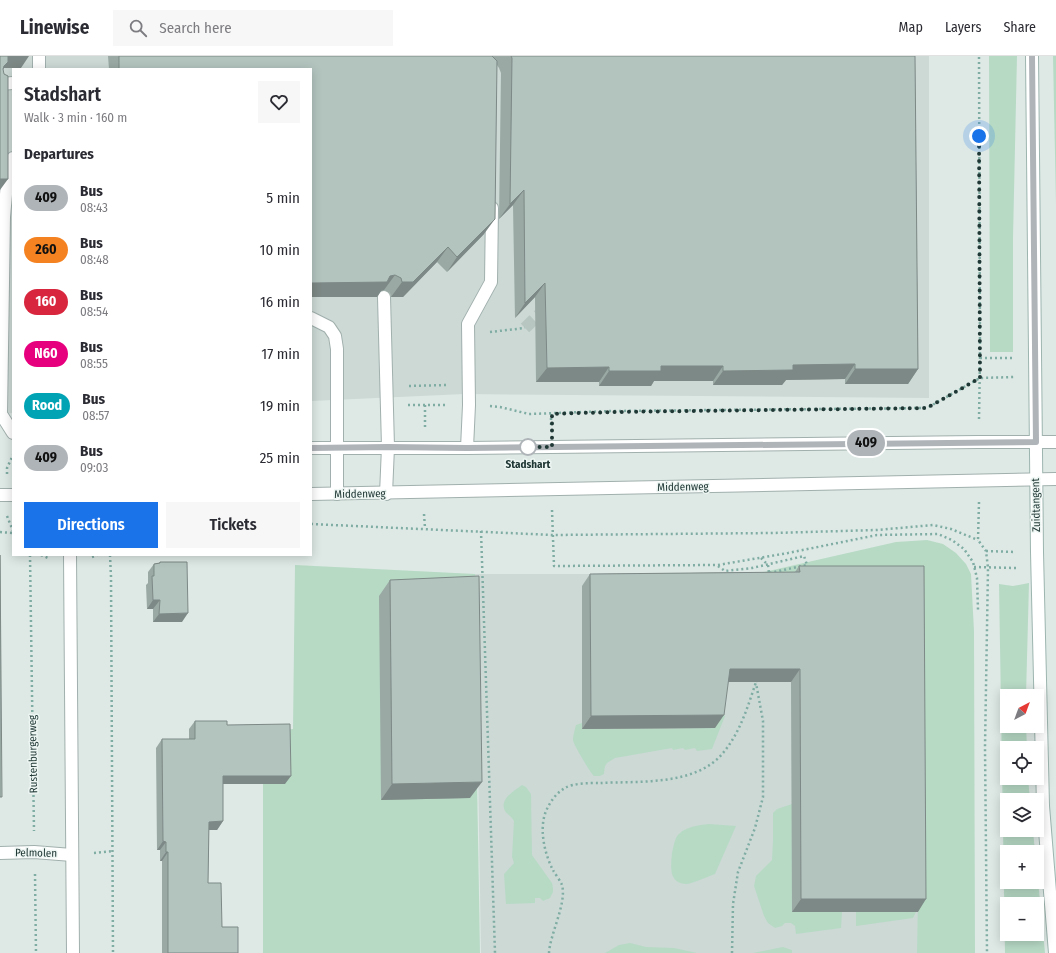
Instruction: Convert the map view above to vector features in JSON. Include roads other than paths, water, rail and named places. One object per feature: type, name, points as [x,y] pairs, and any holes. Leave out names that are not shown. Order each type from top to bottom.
[{"type":"street","points":[[39,56],[39,68]]},
{"type":"street","name":"Zuidtangent","points":[[1032,56],[1036,480],[1043,806],[1055,953]]},
{"type":"street","points":[[0,84],[12,83]]},
{"type":"street","points":[[12,161],[8,172],[2,217],[1,414],[12,431]]},
{"type":"street","points":[[467,448],[468,324],[491,282],[492,200]]},
{"type":"street","points":[[384,297],[388,447],[386,494]]},
{"type":"street","points":[[312,318],[329,327],[335,336],[337,349],[337,494]]},
{"type":"street","points":[[312,448],[467,448],[1056,442]]},
{"type":"street","name":"Middenweg","points":[[312,494],[386,494],[1056,479]]},
{"type":"street","points":[[0,495],[12,495]]},
{"type":"street","points":[[70,556],[73,953]]},
{"type":"street","name":"Pelmolen","points":[[0,853],[34,852],[72,855]]},
{"type":"tunnel","points":[[525,328],[547,307]]},
{"type":"place","name":"Stadshart","points":[[528,447]]}]
